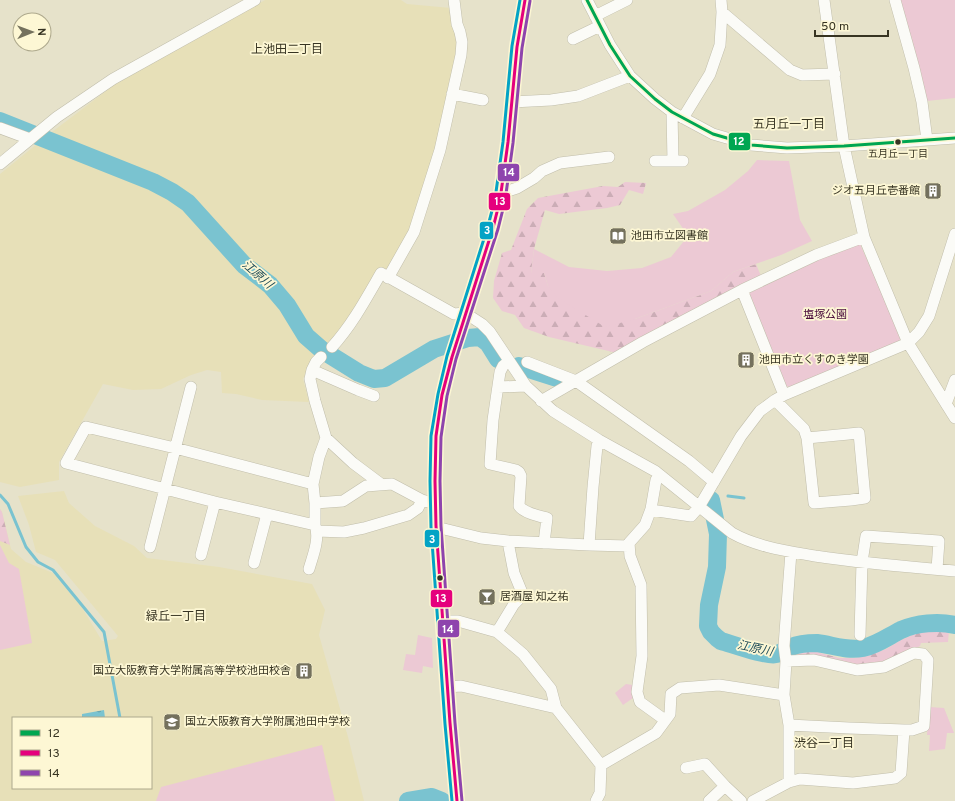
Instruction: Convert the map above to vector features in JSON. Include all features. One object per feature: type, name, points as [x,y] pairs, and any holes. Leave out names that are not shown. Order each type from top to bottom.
[{"type":"street","points":[[0,164],[57,117],[113,79],[255,0]]},
{"type":"street","points":[[388,278],[414,232],[440,150],[462,42],[457,24],[454,0]]},
{"type":"street","points":[[456,801],[434,504],[435,452],[445,382],[502,193],[508,152],[518,44],[525,0]]},
{"type":"street","points":[[588,0],[610,46],[630,76],[672,112],[713,134],[751,145],[787,148],[844,146],[955,138]]},
{"type":"street","points":[[595,16],[627,0]]},
{"type":"street","points":[[683,118],[710,74],[720,45],[722,12],[721,0]]},
{"type":"street","points":[[824,0],[844,146],[864,237],[908,343],[955,418]]},
{"type":"street","points":[[896,0],[922,102],[926,140]]},
{"type":"street","points":[[722,12],[790,70],[802,75],[835,74]]},
{"type":"street","points":[[573,39],[600,26]]},
{"type":"street","points":[[512,102],[551,100],[578,96],[630,76]]},
{"type":"street","points":[[452,94],[483,100]]},
{"type":"street","points":[[655,161],[678,161],[672,112]]},
{"type":"street","points":[[0,128],[30,139]]},
{"type":"street","points":[[502,193],[517,188],[534,178],[542,170],[560,163],[609,157]]},
{"type":"street","points":[[651,510],[691,516],[699,507],[741,436],[760,411],[780,397],[908,343],[919,332],[929,316],[955,234]]},
{"type":"street","points":[[541,401],[643,342],[742,290],[816,255],[864,237]]},
{"type":"street","points":[[332,347],[343,335],[381,273],[454,314],[465,313],[482,324],[490,332],[526,386],[553,411],[599,440],[655,471],[732,533],[744,540],[791,552],[862,562],[955,571]]},
{"type":"street","points":[[742,290],[780,397],[804,429],[807,438],[814,503],[865,498],[859,433],[807,438]]},
{"type":"street","points":[[321,357],[316,362],[310,379],[326,438],[353,463],[381,484]]},
{"type":"street","points":[[509,361],[503,366],[500,372],[493,420],[490,464],[519,472],[521,476],[519,506],[521,510],[525,512],[547,518],[544,543]]},
{"type":"street","points":[[527,362],[572,383],[689,461],[714,482]]},
{"type":"street","points":[[312,370],[374,396]]},
{"type":"street","points":[[946,404],[955,380]]},
{"type":"street","points":[[498,387],[526,386]]},
{"type":"street","points":[[150,547],[191,387]]},
{"type":"street","points":[[358,390],[360,402]]},
{"type":"street","points":[[313,484],[175,448],[86,427],[66,463],[267,514],[316,528],[344,532],[364,528],[408,515],[418,508],[422,500]]},
{"type":"street","points":[[309,568],[316,548],[313,484],[319,457],[326,438]]},
{"type":"street","points":[[589,545],[592,487],[599,440]]},
{"type":"street","points":[[660,475],[656,480],[651,510],[645,525],[629,543],[629,546],[630,556],[641,585],[642,656],[637,692],[640,702],[665,720]]},
{"type":"street","points":[[315,502],[343,501],[366,486],[392,484],[422,500],[434,504]]},
{"type":"street","points":[[201,555],[216,502]]},
{"type":"street","points":[[254,563],[267,514]]},
{"type":"street","points":[[436,527],[480,538],[508,541],[629,546]]},
{"type":"street","points":[[860,635],[862,562],[866,536],[939,541],[937,569]]},
{"type":"street","points":[[497,632],[514,604],[523,595],[514,573],[508,541]]},
{"type":"street","points":[[789,782],[789,724],[784,695],[786,660],[784,646],[791,552]]},
{"type":"street","points":[[443,621],[458,621],[497,632],[523,654],[552,689],[556,708],[602,766],[600,793],[596,801]]},
{"type":"street","points":[[786,660],[814,660],[857,670],[884,667],[914,653],[923,654],[928,660],[924,726],[912,730],[904,730],[789,724]]},
{"type":"street","points":[[602,766],[656,733],[670,714],[672,694],[680,688],[719,685],[784,695]]},
{"type":"street","points":[[448,687],[461,686],[556,708]]},
{"type":"street","points":[[753,801],[789,782],[800,779],[853,783],[895,778],[901,773],[904,730]]},
{"type":"street","points":[[686,768],[705,764],[724,786],[741,801]]},
{"type":"street","points":[[709,801],[724,786]]},
{"type":"shaded area","points":[[265,0],[401,0],[407,4],[451,8],[457,34],[457,54],[438,150],[411,231],[389,272],[381,268],[354,311],[329,345],[316,350],[303,379],[309,402],[262,400],[236,394],[222,393],[221,372],[207,370],[191,375],[161,389],[133,390],[103,384],[59,462],[59,480],[20,487],[0,482],[0,174],[48,135],[114,85]]},
{"type":"shaded area","points":[[64,491],[69,503],[95,526],[134,546],[147,558],[219,567],[312,584],[325,610],[319,635],[348,737],[364,801],[0,801],[0,509],[11,549],[26,562],[53,573],[81,606],[102,641],[116,639],[118,636],[55,560],[36,552],[29,525],[18,496]]},
{"type":"green space","points":[[900,0],[955,0],[955,98],[927,101]]},
{"type":"green space","points":[[757,160],[789,161],[800,220],[812,241],[781,255],[733,272],[711,291],[635,319],[605,327],[558,298],[548,286],[544,273],[531,273],[534,249],[569,267],[607,271],[642,268],[671,257],[684,241],[684,230],[673,214],[688,211],[725,190],[748,171]]},
{"type":"green space","points":[[625,182],[646,183],[643,194],[629,190],[620,205],[607,208],[559,214],[545,210],[534,249],[531,273],[544,273],[548,286],[635,319],[711,291],[733,272],[756,264],[761,276],[617,353],[549,337],[524,328],[515,315],[502,311],[493,298],[494,281],[502,253],[511,250],[527,209],[538,198],[603,186],[618,187]]},
{"type":"green space","name":"塩塚公園","points":[[856,243],[860,244],[901,336],[899,343],[792,388],[788,387],[749,295],[751,290],[785,273]]},
{"type":"green space","points":[[0,509],[2,512],[10,545],[0,541]]},
{"type":"green space","points":[[0,545],[9,563],[19,569],[32,643],[0,650]]},
{"type":"green space","points":[[949,631],[948,642],[921,643],[920,646],[893,660],[864,665],[801,657],[797,654],[817,652],[839,658],[854,658],[867,656],[886,649],[919,632]]},
{"type":"green space","points":[[418,635],[432,638],[433,668],[423,666],[422,673],[403,670],[406,654],[415,655]]},
{"type":"green space","points":[[626,684],[633,685],[633,698],[623,705],[615,693]]},
{"type":"green space","points":[[929,707],[944,708],[954,733],[947,733],[945,749],[929,751],[930,735],[927,735]]},
{"type":"green space","points":[[322,745],[335,801],[156,801],[161,787]]},
{"type":"water","points":[[104,710],[105,717],[82,717],[82,714]]},
{"type":"waterway","name":"江原川","points":[[0,121],[153,182],[172,192],[188,203],[244,265],[270,285],[287,305],[306,336],[322,350],[359,373],[374,379],[385,378],[434,349],[468,338],[480,337],[488,343],[498,359],[500,359]]},
{"type":"waterway","name":"江原川","points":[[519,366],[563,380]]},
{"type":"waterway","points":[[0,495],[8,504],[26,547],[38,562],[53,570],[104,632],[120,717]]},
{"type":"waterway","points":[[728,496],[744,498]]},
{"type":"waterway","name":"江原川","points":[[711,500],[718,534],[717,567],[709,605],[708,626],[711,632],[721,641],[766,654],[779,653],[800,644],[811,643],[857,649],[873,645],[901,630],[920,624],[935,623],[955,625]]},
{"type":"waterway","points":[[408,801],[432,797],[442,801]]},
{"type":"transit line","name":"3","points":[[452,801],[431,527],[431,436],[438,394],[447,356],[495,199],[503,142],[512,46],[520,0]]},
{"type":"transit line","name":"13","points":[[457,801],[436,526],[436,436],[442,395],[452,357],[493,228],[500,200],[508,142],[517,47],[525,0]]},
{"type":"transit line","name":"12","points":[[587,0],[610,45],[630,76],[672,112],[713,134],[751,145],[787,148],[844,146],[955,138]]},
{"type":"transit line","name":"14","points":[[462,801],[441,526],[441,437],[447,396],[456,359],[498,229],[505,201],[513,143],[522,48],[530,1]]},
{"type":"place","name":"五月丘一丁目","points":[[898,142]]},
{"type":"place","name":"ジオ五月丘壱番館","points":[[933,191]]},
{"type":"place","name":"池田市立図書館","points":[[618,236]]},
{"type":"place","name":"池田市立くすのき学園","points":[[746,360]]},
{"type":"place","name":"居酒屋 知之祐","points":[[487,597]]},
{"type":"place","name":"国立大阪教育大学附属高等学校池田校舎","points":[[304,671]]},
{"type":"place","name":"国立大阪教育大学附属池田中学校","points":[[172,722]]},
{"type":"district","name":"上池田二丁目","points":[[287,50]]},
{"type":"district","name":"五月丘一丁目","points":[[789,125]]},
{"type":"district","name":"緑丘一丁目","points":[[176,617]]},
{"type":"district","name":"渋谷一丁目","points":[[824,744]]}]
